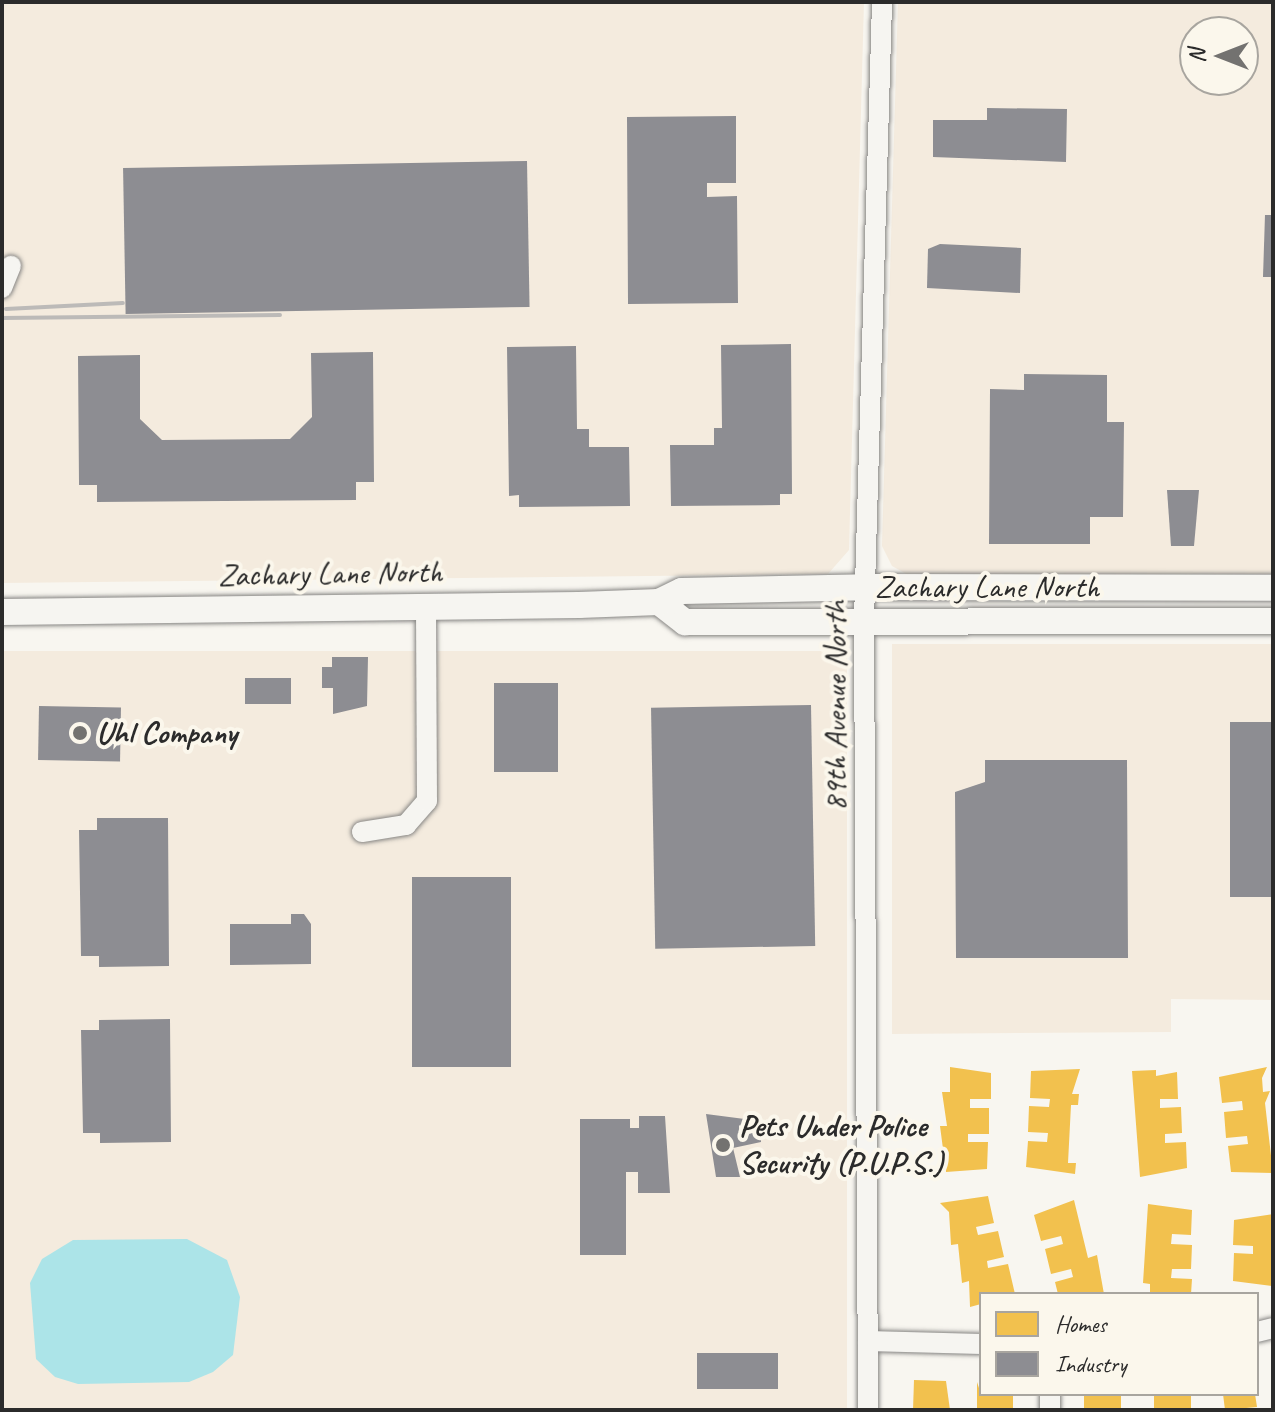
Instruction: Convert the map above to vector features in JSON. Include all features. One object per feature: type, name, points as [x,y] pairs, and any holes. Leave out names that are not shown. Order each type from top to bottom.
[{"type":"main road","name":"Zachary Lane North","points":[[2,612],[659,602],[682,591],[866,587],[1273,588]]},
{"type":"main road","name":"Zachary Lane North","points":[[659,602],[685,622],[1273,621]]},
{"type":"street","name":"89th Avenue North","points":[[868,1410],[864,620],[882,2]]},
{"type":"street","points":[[2,288],[11,266]]},
{"type":"street","points":[[362,832],[406,825],[427,801],[426,607]]},
{"type":"street","points":[[868,1341],[979,1344]]},
{"type":"shaded area","points":[[2,2],[864,2],[849,550],[828,574],[2,583]]},
{"type":"shaded area","points":[[898,2],[1273,2],[1273,574],[910,576],[892,566],[882,546]]},
{"type":"shaded area","points":[[892,644],[1273,644],[1273,1000],[1171,999],[1171,1032],[892,1034]]},
{"type":"shaded area","points":[[2,651],[847,651],[847,1410],[2,1410]]},
{"type":"water","points":[[187,1239],[227,1260],[240,1297],[233,1355],[213,1372],[189,1382],[78,1384],[55,1377],[36,1359],[30,1283],[42,1259],[73,1240]]},
{"type":"building: Homes","points":[[950,1067],[991,1073],[991,1099],[970,1099],[970,1108],[989,1108],[989,1134],[968,1134],[968,1142],[988,1142],[987,1169],[946,1172],[940,1126],[947,1126],[942,1092],[950,1092]]},
{"type":"building: Homes","points":[[1267,1067],[1262,1078],[1263,1092],[1270,1091],[1265,1103],[1273,1173],[1231,1172],[1228,1146],[1248,1144],[1247,1136],[1226,1138],[1224,1112],[1243,1110],[1242,1101],[1222,1103],[1219,1077]]},
{"type":"building: Homes","points":[[1080,1069],[1072,1094],[1079,1094],[1078,1105],[1071,1105],[1068,1163],[1076,1163],[1075,1174],[1026,1167],[1028,1141],[1047,1142],[1048,1133],[1028,1132],[1029,1106],[1049,1107],[1050,1099],[1030,1098],[1031,1071]]},
{"type":"building: Homes","points":[[1156,1070],[1156,1076],[1177,1072],[1178,1099],[1160,1099],[1160,1108],[1181,1107],[1182,1133],[1165,1134],[1165,1143],[1186,1142],[1187,1168],[1140,1177],[1132,1071]]},
{"type":"building: Homes","points":[[988,1196],[994,1223],[976,1227],[978,1235],[998,1231],[1004,1257],[987,1261],[988,1268],[1008,1264],[1015,1292],[979,1292],[979,1305],[970,1307],[969,1281],[962,1283],[958,1244],[951,1245],[949,1212],[940,1203]]},
{"type":"building: Homes","points":[[1074,1200],[1088,1258],[1097,1255],[1104,1292],[1058,1292],[1055,1282],[1073,1277],[1071,1269],[1051,1274],[1045,1249],[1063,1244],[1061,1236],[1041,1241],[1034,1215]]},
{"type":"building: Homes","points":[[1148,1204],[1192,1210],[1191,1235],[1172,1234],[1171,1244],[1192,1245],[1191,1269],[1172,1269],[1171,1278],[1192,1279],[1191,1292],[1150,1292],[1150,1284],[1143,1283]]},
{"type":"building: Homes","points":[[1273,1214],[1273,1286],[1233,1281],[1234,1253],[1253,1254],[1253,1246],[1233,1245],[1234,1220]]},
{"type":"building: Homes","points":[[914,1380],[946,1381],[950,1410],[913,1410]]},
{"type":"building: Homes","points":[[977,1382],[979,1396],[1013,1396],[1013,1410],[977,1410]]},
{"type":"building: Homes","points":[[1084,1396],[1121,1396],[1121,1410],[1084,1410]]},
{"type":"building: Homes","points":[[1154,1396],[1191,1396],[1191,1410],[1154,1410]]},
{"type":"building: Homes","points":[[1223,1396],[1255,1396],[1257,1407],[1225,1410]]},
{"type":"building: Industry","points":[[987,108],[1067,109],[1066,162],[933,157],[933,120],[987,120]]},
{"type":"building: Industry","points":[[736,116],[736,183],[707,183],[707,197],[737,196],[738,303],[628,304],[627,117]]},
{"type":"building: Industry","points":[[527,161],[530,307],[126,314],[123,168]]},
{"type":"building: Industry","points":[[1265,215],[1273,215],[1273,277],[1263,277]]},
{"type":"building: Industry","points":[[940,244],[1021,248],[1020,293],[927,288],[928,249]]},
{"type":"building: Industry","points":[[791,344],[792,494],[780,494],[780,505],[671,506],[670,445],[714,445],[714,428],[722,428],[721,345]]},
{"type":"building: Industry","points":[[576,346],[577,429],[589,429],[589,447],[629,447],[630,506],[519,507],[519,495],[509,496],[507,347]]},
{"type":"building: Industry","points":[[373,352],[374,482],[356,482],[356,500],[97,502],[97,485],[79,485],[78,356],[140,355],[140,419],[162,440],[290,439],[312,417],[311,353]]},
{"type":"building: Industry","points":[[1024,374],[1107,375],[1107,422],[1124,422],[1123,517],[1090,517],[1090,544],[989,544],[990,389],[1024,390]]},
{"type":"building: Industry","points":[[1167,490],[1199,490],[1194,546],[1171,546]]},
{"type":"building: Industry","points":[[332,657],[368,657],[367,706],[333,714],[333,688],[322,688],[322,667],[332,667]]},
{"type":"building: Industry","points":[[245,678],[291,678],[291,704],[245,704]]},
{"type":"building: Industry","points":[[494,683],[558,683],[558,772],[494,772]]},
{"type":"building: Industry","points":[[811,705],[815,946],[655,949],[651,708]]},
{"type":"building: Industry","name":"Uhl Company","points":[[39,706],[121,707],[120,761],[38,760]]},
{"type":"building: Industry","points":[[1230,722],[1273,722],[1273,897],[1230,897]]},
{"type":"building: Industry","points":[[985,760],[1127,760],[1128,958],[956,958],[955,792],[985,782]]},
{"type":"building: Industry","points":[[97,818],[168,818],[169,966],[99,967],[99,956],[81,956],[79,830],[97,830]]},
{"type":"building: Industry","points":[[412,877],[511,877],[511,1067],[412,1067]]},
{"type":"building: Industry","points":[[291,914],[304,914],[311,924],[311,964],[230,965],[230,924],[291,924]]},
{"type":"building: Industry","points":[[170,1019],[171,1142],[100,1143],[100,1133],[83,1133],[81,1030],[99,1030],[99,1020]]},
{"type":"building: Industry","name":"Pets Under Police Security (P.U.P.S.)","points":[[706,1114],[760,1121],[761,1142],[733,1148],[740,1177],[716,1177]]},
{"type":"building: Industry","points":[[639,1116],[665,1116],[670,1193],[638,1193],[638,1172],[626,1172],[626,1255],[580,1255],[580,1119],[630,1119],[630,1128],[639,1128]]},
{"type":"building: Industry","points":[[697,1353],[778,1353],[778,1389],[697,1389]]},
{"type":"railway","points":[[6,309],[123,303]]},
{"type":"railway","points":[[2,318],[280,315]]},
{"type":"place","name":"Uhl Company","points":[[80,733]]},
{"type":"place","name":"Pets Under Police Security (P.U.P.S.)","points":[[723,1145]]}]
